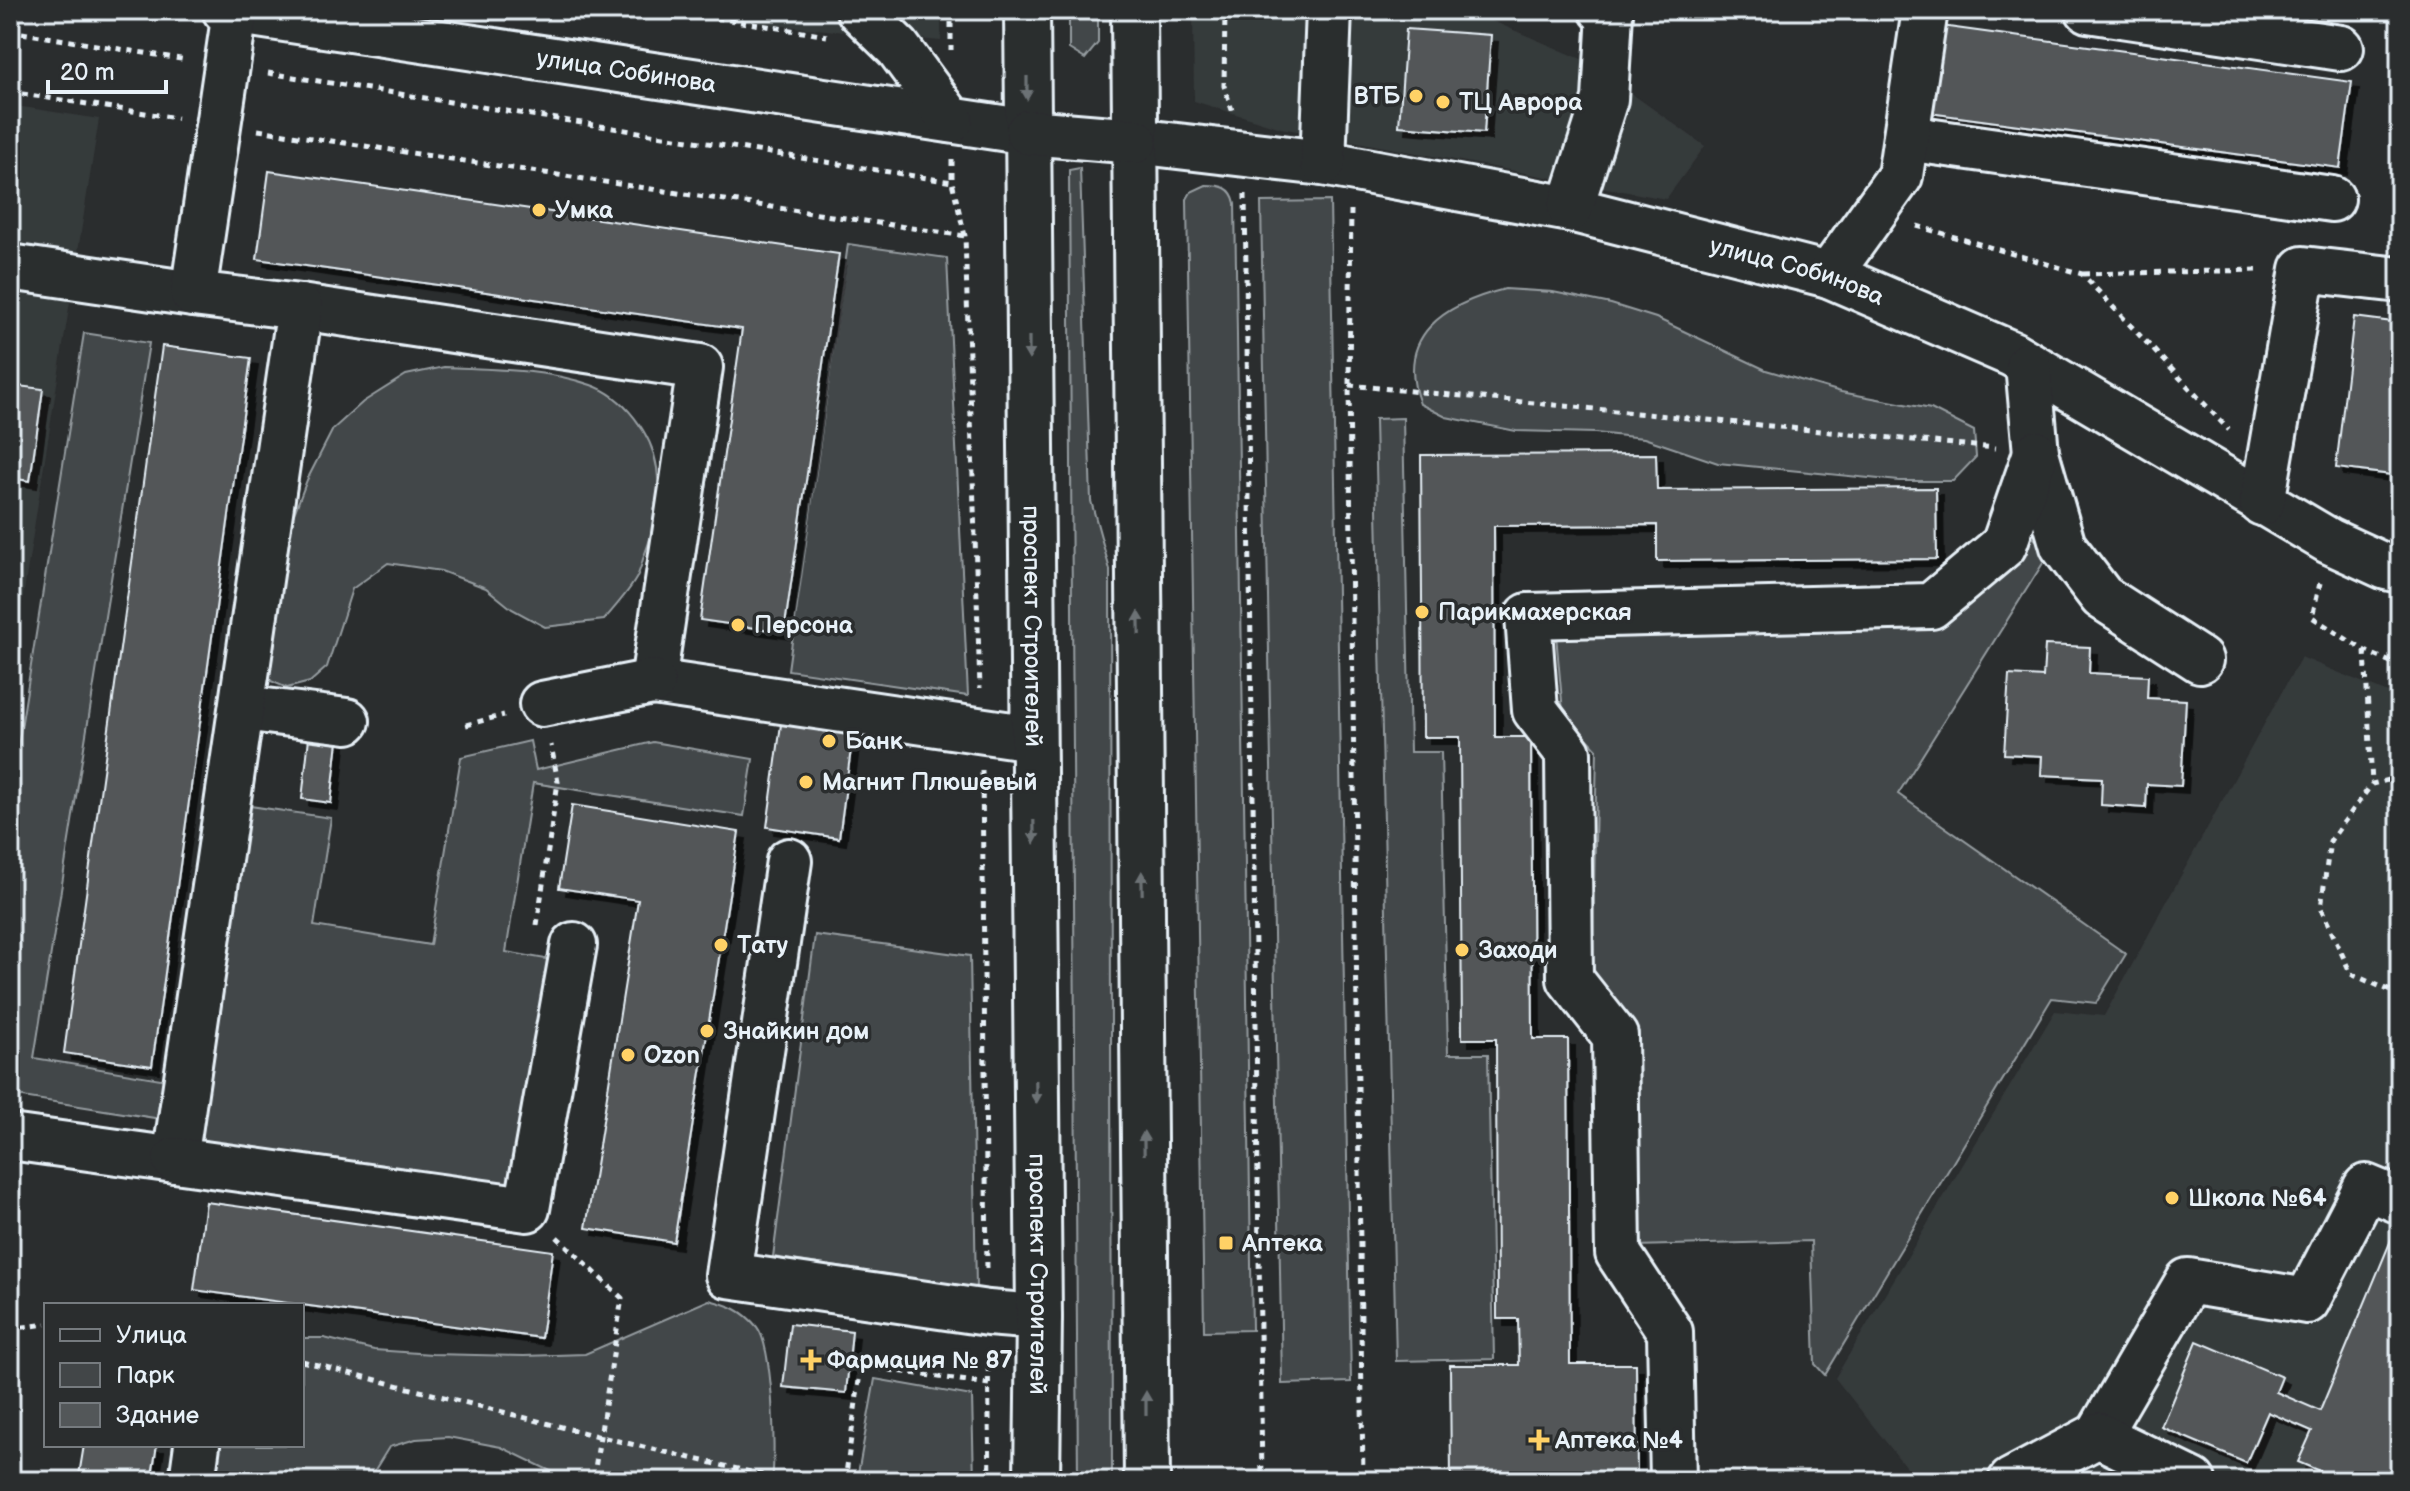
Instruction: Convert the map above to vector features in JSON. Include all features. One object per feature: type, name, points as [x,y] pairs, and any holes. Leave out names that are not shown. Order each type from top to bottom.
[{"type":"main road","name":"проспект Строителей","points":[[1027,10],[1039,1317],[1037,1481]]},
{"type":"main road","points":[[1134,10],[1147,1481]]},
{"type":"main road","points":[[1329,10],[1337,166]]},
{"type":"main road","points":[[1570,209],[1605,99],[1610,13],[1602,10]]},
{"type":"main road","points":[[1829,275],[1900,176],[1925,10]]},
{"type":"main road","points":[[2088,10],[2341,48]]},
{"type":"main road","points":[[193,294],[228,66],[230,11]]},
{"type":"main road","name":"улица Собинова","points":[[230,11],[347,18],[1028,132],[1135,141],[1337,166],[1570,209],[1829,275],[2028,364],[2329,541],[2386,567],[2400,570]]},
{"type":"main road","points":[[848,24],[898,48],[951,120]]},
{"type":"main road","points":[[1906,138],[2332,199]]},
{"type":"main road","points":[[10,267],[700,367],[653,682]]},
{"type":"main road","points":[[2262,503],[2303,269],[2400,280]]},
{"type":"main road","points":[[175,1160],[300,307]]},
{"type":"main road","points":[[1673,1481],[1670,1332],[1618,1253],[1615,1036],[1570,979],[1568,753],[1535,710],[1528,616],[1931,606],[2004,545],[2020,451],[2028,364]]},
{"type":"main road","points":[[2020,451],[2063,546],[2102,597],[2200,660]]},
{"type":"main road","points":[[542,704],[653,682],[1032,738]]},
{"type":"main road","points":[[242,708],[347,721]]},
{"type":"main road","points":[[789,861],[728,1275],[988,1313],[1039,1317]]},
{"type":"main road","points":[[10,1137],[527,1209],[574,945]]},
{"type":"main road","points":[[2011,1481],[2098,1435],[2188,1281],[2307,1301],[2366,1187],[2400,1201]]},
{"type":"main road","points":[[2098,1435],[2193,1481]]},
{"type":"main road","points":[[192,1481],[197,1447]]},
{"type":"path","points":[[669,10],[848,24]]},
{"type":"path","points":[[898,48],[951,54],[951,10]]},
{"type":"path","points":[[1225,10],[1224,86],[1245,155],[1262,1481]]},
{"type":"path","points":[[10,31],[952,182]]},
{"type":"path","points":[[10,92],[965,236]]},
{"type":"path","points":[[1337,166],[1349,385],[1363,1481]]},
{"type":"path","points":[[2082,274],[2303,269]]},
{"type":"path","points":[[1349,385],[2020,451]]},
{"type":"path","points":[[2365,651],[2372,784],[2330,841],[2321,908],[2351,974],[2400,995]]},
{"type":"path","points":[[542,704],[558,782],[535,938],[574,945]]},
{"type":"path","points":[[2372,784],[2400,777]]},
{"type":"path","points":[[527,1209],[622,1298],[593,1481]]},
{"type":"path","points":[[10,1329],[44,1324]]},
{"type":"path","points":[[304,1362],[789,1481]]},
{"type":"path","points":[[845,1481],[861,1366],[989,1384]]},
{"type":"shaded area","points":[[616,10],[941,10],[941,41]]},
{"type":"shaded area","points":[[1193,10],[1467,10],[1586,61],[1705,146],[1666,199],[1281,128],[1194,101]]},
{"type":"shaded area","points":[[10,105],[99,119],[10,679]]},
{"type":"shaded area","name":"Школа №64","points":[[2301,657],[2400,698],[2400,1481],[1917,1481],[1835,1378],[2055,1011],[2104,1016]]},
{"type":"green space","points":[[1069,10],[1098,10],[1098,43],[1085,59],[1069,49]]},
{"type":"green space","points":[[1080,168],[1091,501],[1110,570],[1112,1481],[1078,1481],[1069,170]]},
{"type":"green space","points":[[1206,185],[1225,188],[1235,203],[1252,1330],[1204,1331],[1187,199],[1191,192]]},
{"type":"green space","points":[[1330,201],[1351,1382],[1282,1384],[1261,202]]},
{"type":"green space","points":[[848,244],[947,258],[968,696],[788,670]]},
{"type":"green space","points":[[1505,289],[1553,292],[1611,304],[1656,318],[1766,370],[1841,392],[1931,409],[1974,431],[1976,457],[1953,481],[1899,481],[1718,463],[1644,438],[1516,431],[1446,417],[1420,404],[1414,380],[1414,359],[1420,341],[1430,326],[1463,304]]},
{"type":"green space","points":[[84,333],[149,343],[34,1058],[167,1080],[161,1119],[10,1095],[10,797]]},
{"type":"green space","points":[[444,367],[555,376],[603,390],[625,407],[649,442],[658,479],[653,526],[636,579],[604,620],[545,627],[512,609],[486,588],[441,571],[388,563],[352,589],[327,667],[310,682],[287,688],[271,681],[261,657],[282,545],[307,480],[333,429],[363,402],[406,375]]},
{"type":"green space","points":[[1403,418],[1410,752],[1441,752],[1448,1054],[1488,1054],[1494,1359],[1396,1361],[1375,419]]},
{"type":"green space","points":[[2030,535],[2050,552],[1898,794],[2126,954],[2096,1003],[2052,998],[1825,1375],[1815,1364],[1811,1241],[1636,1246],[1639,1032],[1592,981],[1597,749],[1563,712],[1556,635],[1935,621]]},
{"type":"green space","points":[[530,741],[536,770],[653,742],[753,759],[744,816],[533,783],[506,952],[557,961],[519,1196],[195,1144],[250,806],[331,818],[314,926],[430,945],[461,757]]},
{"type":"green space","points":[[815,935],[970,956],[976,1288],[773,1257]]},
{"type":"green space","points":[[709,1300],[741,1312],[757,1327],[767,1356],[774,1448],[772,1481],[571,1481],[501,1447],[448,1437],[416,1439],[389,1447],[368,1481],[207,1481],[216,1447],[304,1447],[304,1338],[324,1338],[374,1350],[432,1354],[585,1354]]},
{"type":"green space","points":[[875,1379],[972,1396],[974,1481],[857,1479]]},
{"type":"building","points":[[1941,26],[2352,82],[2340,168],[1929,113]]},
{"type":"building","name":"ТЦ Аврора","points":[[1406,29],[1491,35],[1484,133],[1399,126]]},
{"type":"building","points":[[269,171],[839,254],[784,632],[700,620],[742,329],[257,259]]},
{"type":"building","points":[[2354,317],[2400,323],[2400,476],[2336,468]]},
{"type":"building","points":[[162,346],[251,358],[152,1066],[64,1053]]},
{"type":"building","points":[[10,385],[43,389],[30,481],[10,478]]},
{"type":"building","points":[[1656,454],[1657,490],[1936,488],[1937,559],[1657,561],[1657,525],[1494,526],[1495,737],[1531,737],[1533,1039],[1568,1039],[1570,1364],[1636,1364],[1637,1481],[1451,1481],[1450,1365],[1519,1365],[1518,1319],[1497,1319],[1496,1039],[1462,1039],[1460,737],[1423,737],[1421,455]]},
{"type":"building","points":[[2045,645],[2090,647],[2089,673],[2148,676],[2147,698],[2186,700],[2181,786],[2147,784],[2146,808],[2101,805],[2102,778],[2041,775],[2042,756],[2004,754],[2009,675],[2043,677]]},
{"type":"building","points":[[782,717],[854,727],[839,838],[767,827]]},
{"type":"building","points":[[310,729],[339,732],[331,803],[302,799]]},
{"type":"building","points":[[572,805],[739,832],[674,1242],[586,1228],[638,900],[559,888]]},
{"type":"building","points":[[206,1202],[553,1251],[541,1338],[194,1290]]},
{"type":"building","points":[[2396,1228],[2400,1230],[2400,1481],[2343,1481],[2298,1462],[2312,1431],[2268,1412],[2246,1463],[2161,1427],[2197,1341],[2282,1377],[2276,1392],[2320,1411]]},
{"type":"building","points":[[790,1324],[852,1331],[846,1393],[783,1387]]},
{"type":"building","points":[[84,1447],[157,1447],[151,1481],[78,1481]]},
{"type":"building","points":[[1802,1475],[1802,1481],[1736,1481],[1736,1476]]},
{"type":"place","name":"ВТБ","points":[[1416,96]]},
{"type":"place","name":"ТЦ Аврора","points":[[1443,102]]},
{"type":"place","name":"Умка","points":[[539,210]]},
{"type":"place","name":"Парикмахерская","points":[[1422,612]]},
{"type":"place","name":"Персона","points":[[738,625]]},
{"type":"place","name":"Банк","points":[[829,741]]},
{"type":"place","name":"Магнит Плюшевый","points":[[806,782]]},
{"type":"place","name":"Тату","points":[[721,945]]},
{"type":"place","name":"Заходи","points":[[1462,950]]},
{"type":"place","name":"Знайкин дом","points":[[707,1031]]},
{"type":"place","name":"Ozon","points":[[628,1055]]},
{"type":"place","name":"Школа №64","points":[[2172,1198]]},
{"type":"place","name":"Аптека","points":[[1226,1243]]},
{"type":"place","name":"Фармация № 87","points":[[811,1360]]},
{"type":"place","name":"Аптека №4","points":[[1539,1440]]}]
